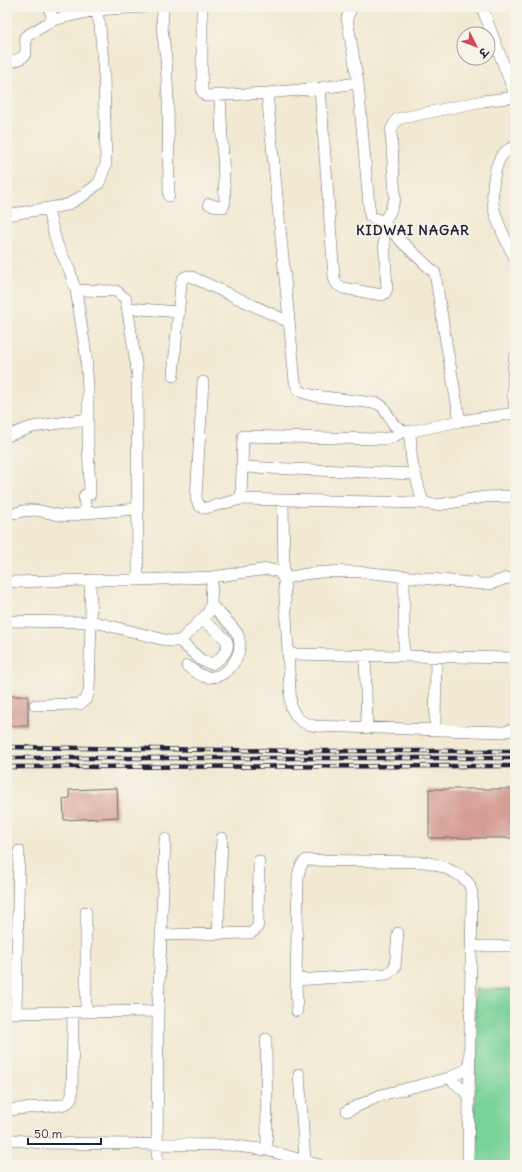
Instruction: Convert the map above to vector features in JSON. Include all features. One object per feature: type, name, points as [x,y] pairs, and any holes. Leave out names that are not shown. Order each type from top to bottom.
[{"type":"street","points":[[49,7],[54,20]]},
{"type":"street","points":[[7,62],[21,58],[25,54],[27,50],[25,37],[54,20],[95,8],[144,7]]},
{"type":"street","points":[[163,7],[162,28],[166,59],[168,100],[169,196]]},
{"type":"street","points":[[202,7],[202,91],[206,96],[267,93],[358,83]]},
{"type":"street","points":[[352,7],[347,18],[358,83],[370,216],[383,222],[435,273],[460,420]]},
{"type":"street","points":[[320,88],[335,282],[339,286],[382,295],[387,289],[383,222],[390,212],[395,198],[391,130],[397,118],[515,96],[482,7]]},
{"type":"street","points":[[7,215],[67,205],[99,184],[106,164],[104,76],[100,25],[95,8]]},
{"type":"street","points":[[267,93],[295,382],[298,389],[316,396],[372,403],[377,402],[383,407],[394,426],[407,431]]},
{"type":"street","points":[[209,204],[223,207],[226,202],[220,95]]},
{"type":"street","points":[[515,146],[505,152],[500,159],[494,174],[493,198],[497,218],[515,258]]},
{"type":"street","points":[[47,208],[57,244],[70,271],[76,290],[86,355],[90,492],[90,494],[84,498],[86,513]]},
{"type":"street","points":[[174,376],[182,280],[184,277],[188,276],[289,322]]},
{"type":"street","points":[[76,290],[116,291],[126,299],[128,308],[137,371],[138,580]]},
{"type":"street","points":[[128,308],[179,312]]},
{"type":"street","points":[[241,499],[243,436],[393,438],[407,431],[460,420],[515,412],[513,376],[515,357]]},
{"type":"street","points":[[203,382],[196,498],[198,505],[202,508],[241,499],[423,503],[438,505],[484,497],[515,496]]},
{"type":"street","points":[[7,436],[32,427],[88,419]]},
{"type":"street","points":[[407,431],[415,474],[423,503]]},
{"type":"street","points":[[242,467],[415,474]]},
{"type":"street","points":[[283,500],[284,579],[291,707],[295,715],[300,720],[306,724],[315,726],[503,732],[515,729]]},
{"type":"street","points":[[16,513],[36,510],[69,516],[86,513],[137,509]]},
{"type":"street","points":[[7,582],[212,578],[268,569],[279,572],[284,579]]},
{"type":"street","points":[[284,579],[312,572],[345,571],[481,584],[490,584],[507,578],[515,579]]},
{"type":"street","points":[[404,576],[404,656]]},
{"type":"street","points":[[180,641],[208,613],[211,605],[212,578]]},
{"type":"street","points":[[35,705],[80,704],[86,699],[89,692],[91,621],[90,580]]},
{"type":"street","points":[[187,666],[199,675],[212,677],[221,675],[238,656],[238,635],[211,605]]},
{"type":"street","points":[[7,621],[91,621],[169,641],[180,641],[201,660],[210,664],[219,660],[226,650],[227,644],[226,639],[202,620]]},
{"type":"street","points":[[288,654],[515,658]]},
{"type":"street","points":[[365,655],[367,727]]},
{"type":"street","points":[[435,730],[436,657]]},
{"type":"street","points":[[218,933],[222,838]]},
{"type":"street","points":[[157,1165],[158,1011],[165,839]]},
{"type":"street","points":[[19,851],[11,1013],[158,1011]]},
{"type":"street","points":[[297,1012],[296,980],[298,878],[302,863],[306,860],[424,862],[448,868],[462,877],[469,884],[472,893],[468,1165]]},
{"type":"street","points":[[161,936],[251,933],[258,925],[259,861]]},
{"type":"street","points":[[86,912],[86,1012]]},
{"type":"street","points":[[296,980],[387,974],[395,967],[398,933]]},
{"type":"street","points":[[471,946],[515,946]]},
{"type":"street","points":[[7,1110],[60,1106],[68,1104],[71,1100],[73,1012]]},
{"type":"street","points":[[266,1039],[267,1150]]},
{"type":"street","points":[[347,1112],[381,1095],[449,1078],[469,1068]]},
{"type":"street","points":[[299,1074],[305,1160]]},
{"type":"street","points":[[449,1078],[469,1095]]},
{"type":"street","points":[[7,1139],[40,1143],[229,1145],[267,1150],[282,1160],[305,1160],[320,1165]]},
{"type":"green space","points":[[475,989],[515,989],[515,1165],[475,1165]]},
{"type":"building","points":[[7,696],[28,696],[28,726],[7,726]]},
{"type":"building","points":[[117,788],[118,817],[64,820],[63,799],[70,798],[69,790]]},
{"type":"building","points":[[429,789],[515,789],[515,838],[429,838]]},
{"type":"railway","points":[[7,747],[308,751],[515,751]]},
{"type":"railway","points":[[7,758],[515,758]]},
{"type":"railway","points":[[7,767],[515,766]]},
{"type":"district","name":"KIDWAI NAGAR","points":[[413,230]]}]
